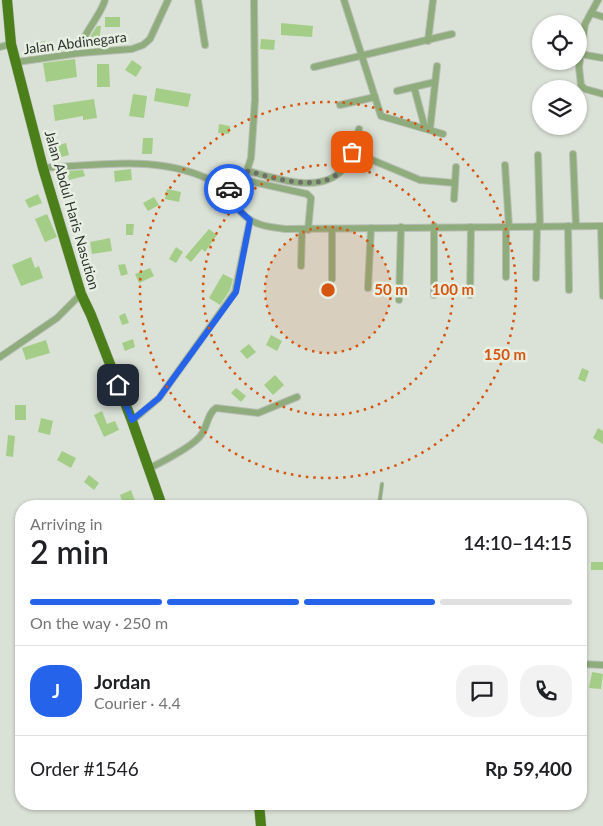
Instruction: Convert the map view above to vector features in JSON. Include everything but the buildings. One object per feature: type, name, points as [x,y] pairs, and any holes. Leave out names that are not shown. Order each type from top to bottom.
[{"type":"main road","name":"Jalan Abdul Haris Nasution","points":[[7,0],[11,44],[44,168],[81,294],[132,420],[160,500]]},
{"type":"main road","points":[[260,810],[261,826]]},
{"type":"street","points":[[80,52],[84,35],[101,10],[105,0]]},
{"type":"street","name":"Jalan Abdinegara","points":[[17,62],[80,52],[132,49],[143,45],[150,39],[168,0]]},
{"type":"street","points":[[198,0],[205,44]]},
{"type":"street","points":[[228,190],[244,180],[248,171],[255,100],[254,0]]},
{"type":"street","points":[[344,0],[380,116],[443,134]]},
{"type":"street","points":[[428,41],[433,0]]},
{"type":"street","points":[[587,21],[598,0]]},
{"type":"street","points":[[591,14],[603,16]]},
{"type":"street","points":[[314,66],[452,34]]},
{"type":"street","points":[[0,47],[11,44]]},
{"type":"street","points":[[587,55],[603,58]]},
{"type":"street","points":[[427,128],[437,66]]},
{"type":"street","points":[[581,70],[581,85],[589,92],[603,94]]},
{"type":"street","points":[[397,91],[435,82]]},
{"type":"street","points":[[414,87],[427,128]]},
{"type":"street","points":[[340,105],[374,96]]},
{"type":"street","points":[[248,171],[300,182],[328,180],[344,169],[352,152],[359,129]]},
{"type":"street","points":[[352,152],[420,180],[455,183]]},
{"type":"street","points":[[568,290],[574,154]]},
{"type":"street","points":[[536,278],[538,155]]},
{"type":"street","points":[[44,168],[152,163],[172,166],[201,176],[228,190],[240,211],[250,220],[264,226],[305,230],[434,226],[602,226],[603,296]]},
{"type":"street","points":[[506,165],[508,227],[506,277]]},
{"type":"street","points":[[454,199],[456,167]]},
{"type":"street","points":[[244,180],[307,194],[310,198],[301,266]]},
{"type":"street","points":[[132,420],[159,398],[236,292],[250,220]]},
{"type":"street","points":[[434,226],[434,295]]},
{"type":"street","points":[[399,300],[401,227]]},
{"type":"street","points":[[470,295],[471,227]]},
{"type":"street","points":[[368,288],[371,228]]},
{"type":"street","points":[[332,229],[332,279]]},
{"type":"street","points":[[0,357],[56,318],[81,294]]},
{"type":"street","points":[[148,468],[164,462],[199,438],[210,414],[216,408],[258,412],[297,397]]},
{"type":"street","points":[[587,664],[603,665]]},
{"type":"lane","points":[[380,500],[382,484]]},
{"type":"way so far","points":[[229,189],[244,180],[248,171],[300,182],[328,180],[344,169],[352,152]]},
{"type":"route","points":[[118,385],[132,420],[159,398],[236,292],[250,220],[240,211],[229,189]]}]
